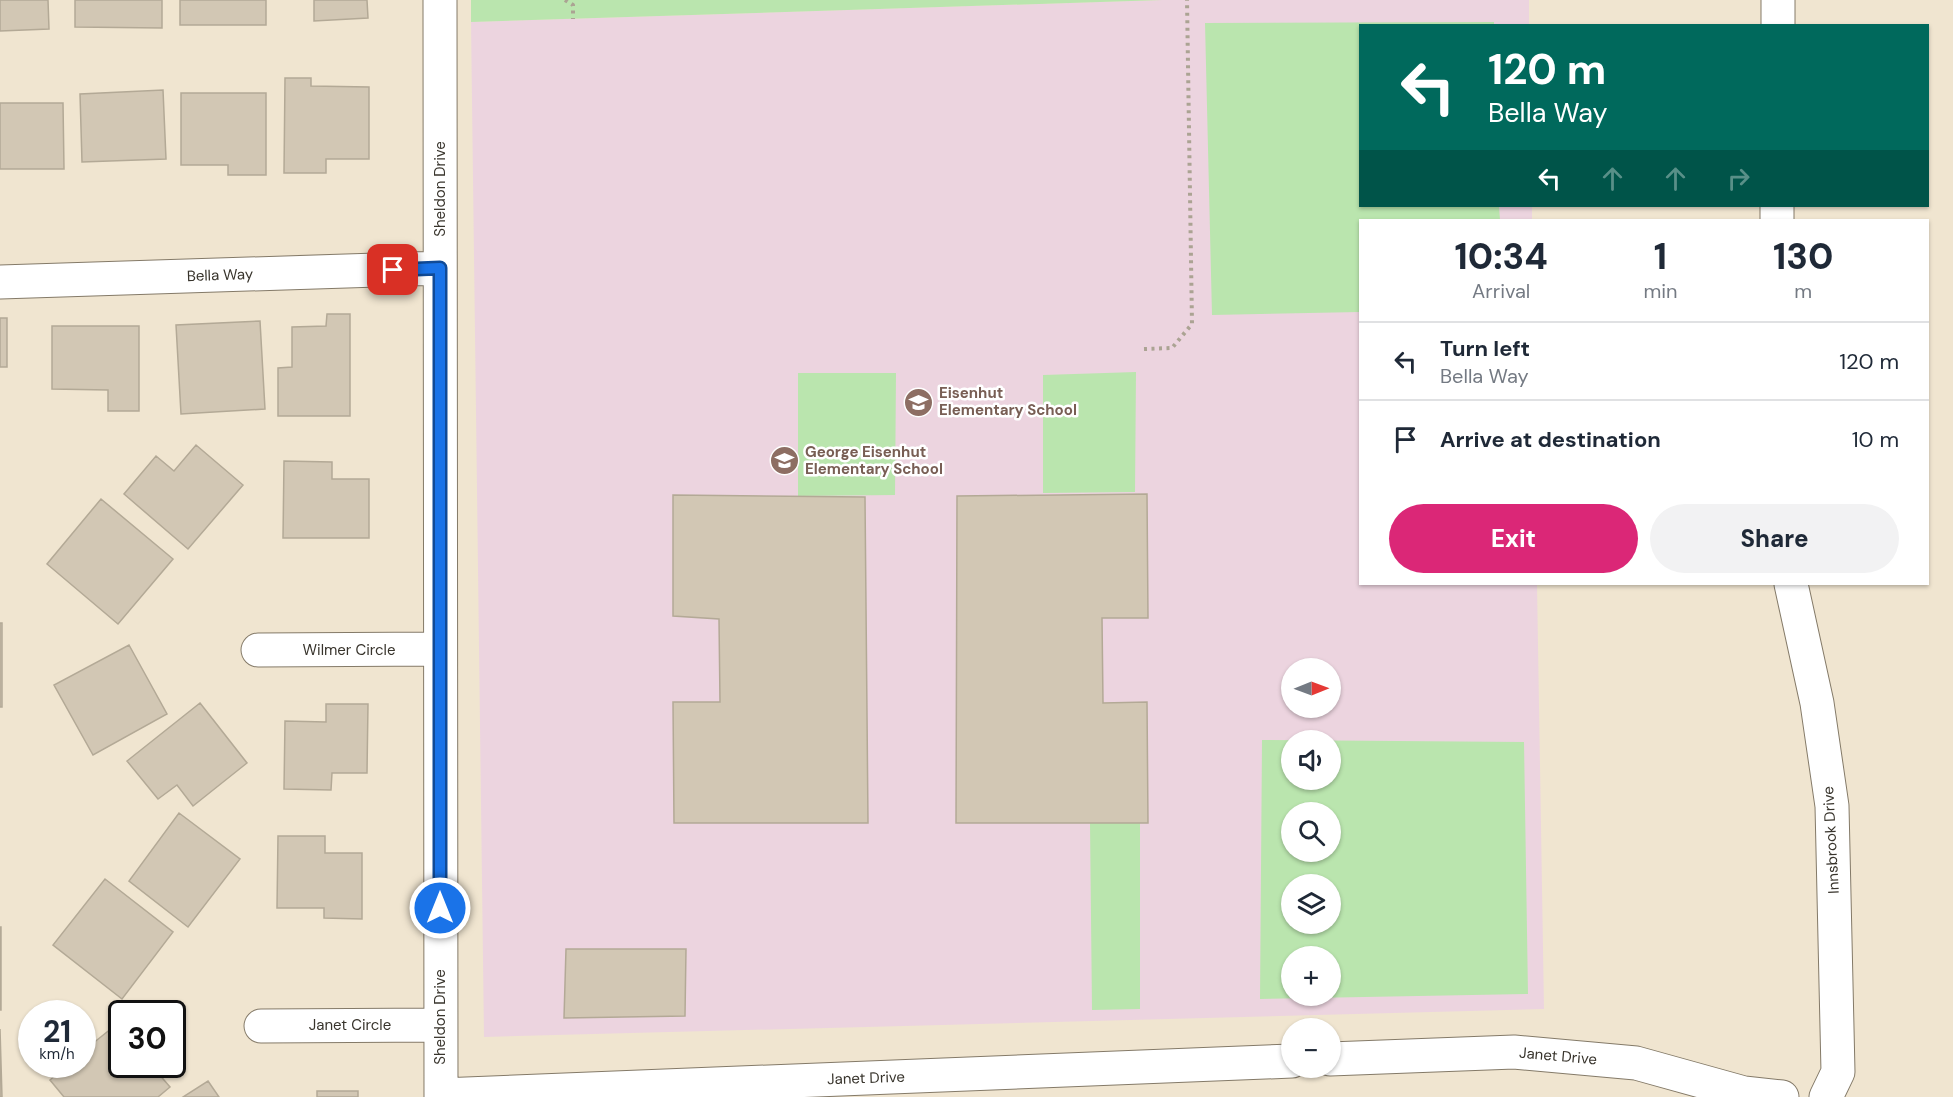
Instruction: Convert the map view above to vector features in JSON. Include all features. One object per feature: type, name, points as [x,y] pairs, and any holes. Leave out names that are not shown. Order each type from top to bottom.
[{"type":"street","name":"Sheldon Drive","points":[[440,0],[441,1096]]},
{"type":"street","points":[[1778,0],[1778,24]]},
{"type":"street","name":"Bella Way","points":[[0,282],[440,268]]},
{"type":"street","name":"Innsbrook Drive","points":[[1791,585],[1817,703],[1832,806],[1838,1072],[1826,1097]]},
{"type":"street","name":"Wilmer Circle","points":[[258,650],[440,650]]},
{"type":"street","name":"Janet Circle","points":[[261,1026],[440,1024]]},
{"type":"street","name":"Janet Drive","points":[[1341,1059],[1525,1053],[1636,1063],[1744,1093],[1782,1097]]},
{"type":"street","name":"Janet Drive","points":[[441,1096],[1281,1061]]},
{"type":"path","points":[[565,0],[573,5],[573,19]]},
{"type":"path","points":[[1144,349],[1172,348],[1192,324],[1187,0]]},
{"type":"shaded area","name":"Eisenhut Elementary School","points":[[1162,0],[1529,0],[1529,24],[1359,24],[1359,207],[1532,207],[1532,219],[1359,219],[1359,585],[1537,585],[1544,1009],[484,1037],[471,22]]},
{"type":"green space","points":[[471,0],[1162,0],[471,22]]},
{"type":"green space","points":[[1494,22],[1494,24],[1359,24],[1359,207],[1499,207],[1500,219],[1359,219],[1359,312],[1212,315],[1205,23]]},
{"type":"green space","points":[[1136,372],[1135,492],[1043,493],[1043,375]]},
{"type":"green space","points":[[798,373],[896,373],[895,495],[798,496]]},
{"type":"green space","points":[[1262,740],[1281,740],[1281,790],[1341,790],[1341,741],[1524,742],[1528,994],[1341,997],[1341,946],[1281,946],[1281,999],[1260,999]]},
{"type":"green space","points":[[1090,823],[1140,823],[1140,1009],[1092,1010]]},
{"type":"building","points":[[0,0],[48,0],[49,29],[0,31]]},
{"type":"building","points":[[75,0],[162,0],[162,28],[75,27]]},
{"type":"building","points":[[180,0],[266,0],[266,25],[180,25]]},
{"type":"building","points":[[314,0],[367,0],[368,18],[314,21]]},
{"type":"building","points":[[285,78],[311,78],[311,86],[369,87],[369,159],[326,159],[326,173],[284,173]]},
{"type":"building","points":[[163,90],[166,159],[82,162],[80,94]]},
{"type":"building","points":[[181,93],[266,93],[266,175],[228,175],[228,165],[181,165]]},
{"type":"building","points":[[0,103],[63,103],[64,169],[0,169]]},
{"type":"building","points":[[327,314],[350,314],[350,416],[278,416],[278,368],[292,367],[292,327],[326,326]]},
{"type":"building","points":[[0,318],[7,318],[7,367],[0,367]]},
{"type":"building","points":[[260,321],[265,409],[181,414],[176,325]]},
{"type":"building","points":[[52,326],[139,326],[139,411],[108,411],[108,390],[52,389]]},
{"type":"building","points":[[196,445],[243,485],[188,549],[124,494],[156,456],[174,471]]},
{"type":"building","points":[[284,461],[332,462],[332,479],[369,479],[369,538],[283,538]]},
{"type":"building","points":[[1147,494],[1148,618],[1102,618],[1103,703],[1147,702],[1148,823],[956,823],[957,496]]},
{"type":"building","points":[[673,495],[865,497],[868,823],[674,823],[673,702],[720,702],[719,619],[673,616]]},
{"type":"building","points":[[101,499],[173,559],[118,624],[47,564]]},
{"type":"building","points":[[0,623],[2,623],[2,707],[0,707]]},
{"type":"building","points":[[129,645],[167,714],[93,755],[54,685]]},
{"type":"building","points":[[200,703],[247,763],[193,806],[177,785],[158,799],[127,761]]},
{"type":"building","points":[[326,704],[368,704],[367,773],[332,773],[331,790],[284,789],[285,721],[326,722]]},
{"type":"building","points":[[179,813],[240,859],[188,927],[129,881]]},
{"type":"building","points":[[278,836],[325,836],[325,853],[362,853],[362,919],[324,918],[324,908],[277,908]]},
{"type":"building","points":[[105,879],[173,932],[122,999],[53,945]]},
{"type":"building","points":[[1,927],[1,1010],[0,1010]]},
{"type":"building","points":[[566,949],[686,949],[685,1016],[564,1018]]},
{"type":"building","points":[[0,1029],[2,1097],[0,1097]]},
{"type":"building","points":[[108,1031],[108,1078],[162,1078],[170,1087],[158,1097],[64,1097],[50,1080],[52,1078],[96,1078],[96,1041]]},
{"type":"building","points":[[208,1081],[219,1097],[183,1097]]},
{"type":"building","points":[[317,1091],[358,1091],[358,1097],[317,1097]]},
{"type":"place","name":"Eisenhut Elementary School","points":[[918,402]]},
{"type":"place","name":"George Eisenhut Elementary School","points":[[784,461]]},
{"type":"route","points":[[393,270],[440,268],[440,908]]}]
